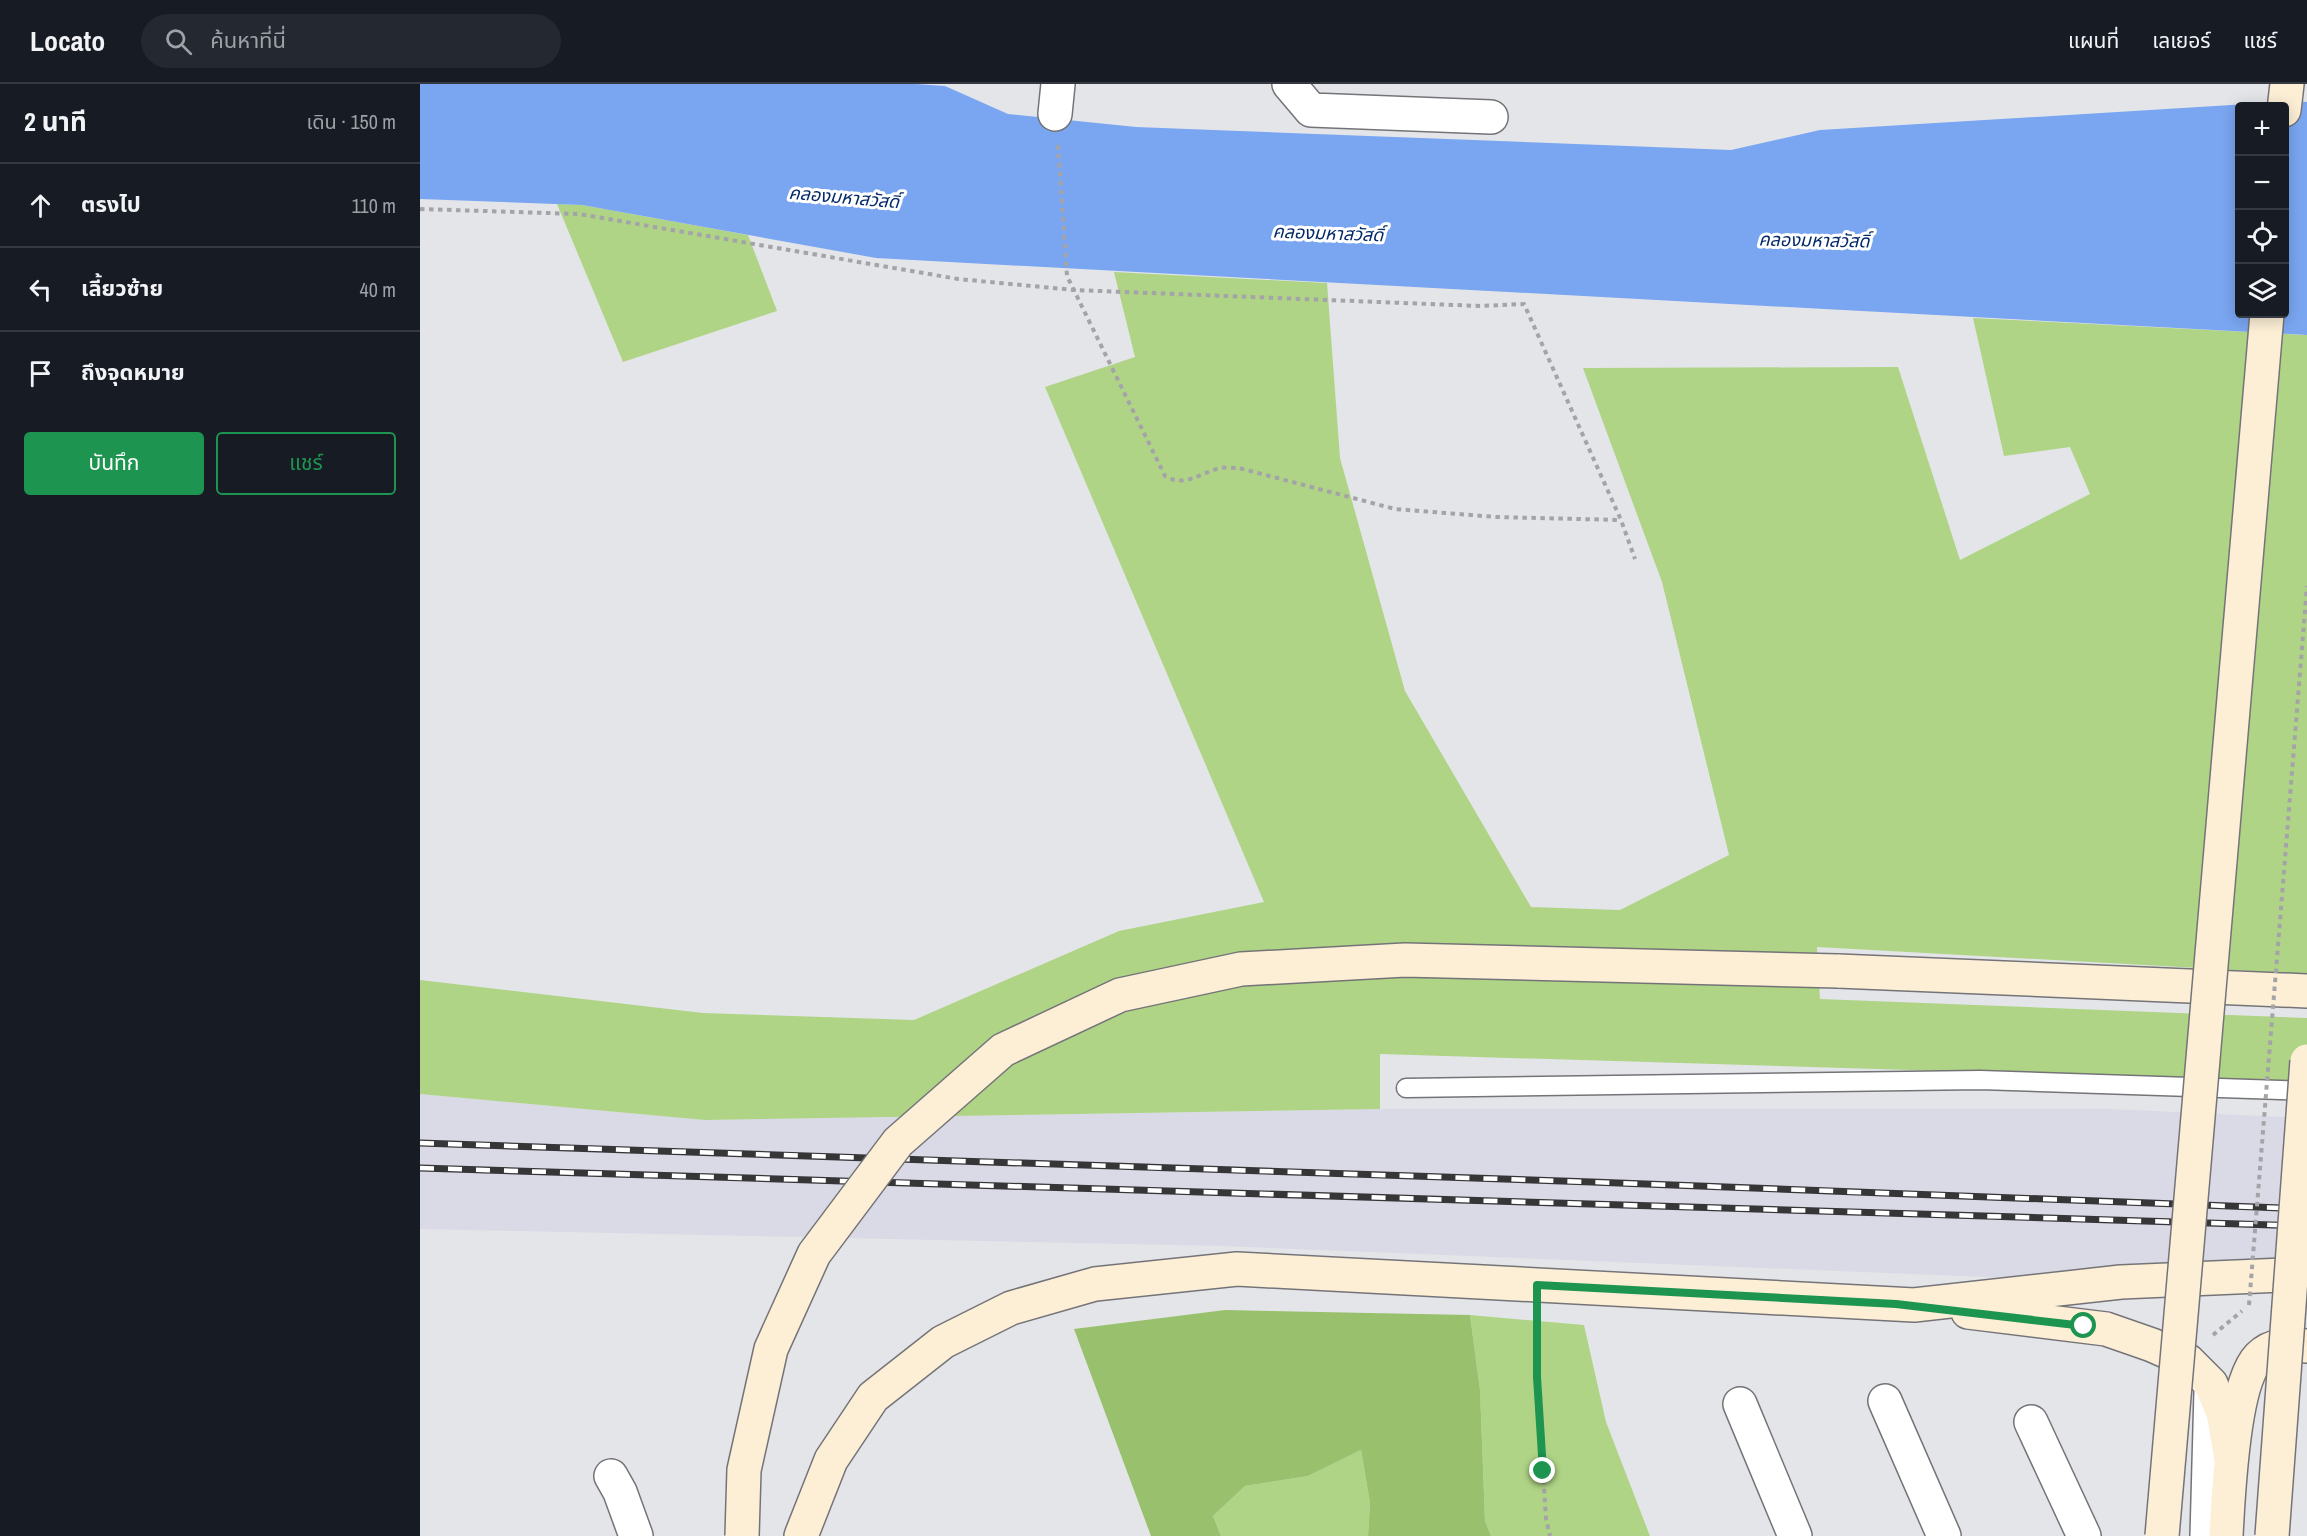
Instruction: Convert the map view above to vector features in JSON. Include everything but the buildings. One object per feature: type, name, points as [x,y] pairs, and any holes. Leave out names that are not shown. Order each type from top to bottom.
[{"type":"main road","points":[[2285,102],[2287,84]]},
{"type":"main road","points":[[2162,1536],[2267,318]]},
{"type":"main road","points":[[742,1536],[744,1470],[771,1349],[814,1254],[898,1142],[1003,1050],[1120,994],[1241,969],[1405,960],[1838,971],[2307,991]]},
{"type":"main road","points":[[2272,1536],[2307,1061]]},
{"type":"main road","points":[[801,1536],[831,1460],[873,1397],[943,1342],[1011,1308],[1095,1284],[1237,1269],[1914,1305],[2106,1329],[2152,1345],[2188,1361],[2211,1384],[2223,1413],[2231,1459]]},
{"type":"main road","points":[[1914,1305],[2121,1282],[2307,1274]]},
{"type":"main road","points":[[2226,1536],[2231,1459],[2247,1376],[2260,1356],[2280,1345],[2307,1346]]},
{"type":"street","points":[[1288,84],[1312,97],[1491,117]]},
{"type":"street","points":[[2206,1536],[2211,1384]]},
{"type":"street","points":[[1886,1401],[1944,1536]]},
{"type":"street","points":[[1740,1404],[1795,1536]]},
{"type":"street","points":[[2031,1422],[2084,1536]]},
{"type":"street","points":[[611,1476],[620,1492],[636,1536]]},
{"type":"lane","points":[[1406,1088],[1980,1080],[2307,1091]]},
{"type":"path","points":[[1057,99],[1067,276],[1166,476],[1175,482],[1187,481],[1221,468],[1239,468],[1395,509],[1496,517],[1621,520]]},
{"type":"path","points":[[420,209],[579,214],[958,279],[1074,290],[1480,306],[1524,304],[1621,520],[1635,559]]},
{"type":"path","points":[[2211,1337],[2249,1305],[2307,586]]},
{"type":"path","points":[[1537,1285],[1537,1377],[1546,1519],[1550,1536]]},
{"type":"shaded area","points":[[420,1094],[705,1120],[1380,1109],[2111,1109],[2307,1118],[2307,1290],[1222,1246],[420,1229]]},
{"type":"green space","points":[[557,204],[582,205],[748,235],[777,311],[623,362]]},
{"type":"green space","points":[[1114,272],[1327,283],[1340,458],[1405,691],[1531,907],[1620,910],[1729,855],[1662,582],[1583,368],[1898,367],[1960,560],[2090,494],[2070,447],[2004,456],[1973,318],[2307,335],[2307,974],[1817,947],[1820,999],[2307,1018],[2307,1082],[1380,1054],[1380,1109],[705,1120],[420,1094],[420,980],[703,1013],[914,1020],[1119,931],[1264,902],[1045,387],[1135,357]]},
{"type":"green space","points":[[1225,1310],[1470,1315],[1480,1390],[1485,1521],[1491,1536],[1368,1536],[1370,1503],[1361,1450],[1308,1476],[1245,1486],[1213,1516],[1221,1536],[1151,1536],[1074,1329]]},
{"type":"green space","points":[[1470,1315],[1584,1325],[1606,1422],[1650,1536],[1491,1536],[1485,1521],[1480,1390]]},
{"type":"green space","points":[[1361,1450],[1370,1503],[1368,1536],[1221,1536],[1213,1516],[1245,1486],[1308,1476]]},
{"type":"water","name":"คลองมหาสวัสดิ์","points":[[420,84],[916,84],[945,86],[1008,114],[1136,127],[1731,150],[1820,130],[2235,105],[2235,318],[2289,318],[2289,102],[2282,102],[2298,101],[2307,102],[2307,335],[876,258],[582,205],[420,199]]},
{"type":"railway","points":[[420,1143],[1592,1182],[2307,1209]]},
{"type":"railway","points":[[420,1168],[2307,1226]]},
{"type":"route","points":[[1543,1471],[1537,1377],[1537,1285],[1861,1301],[1914,1305],[2084,1326]]}]
